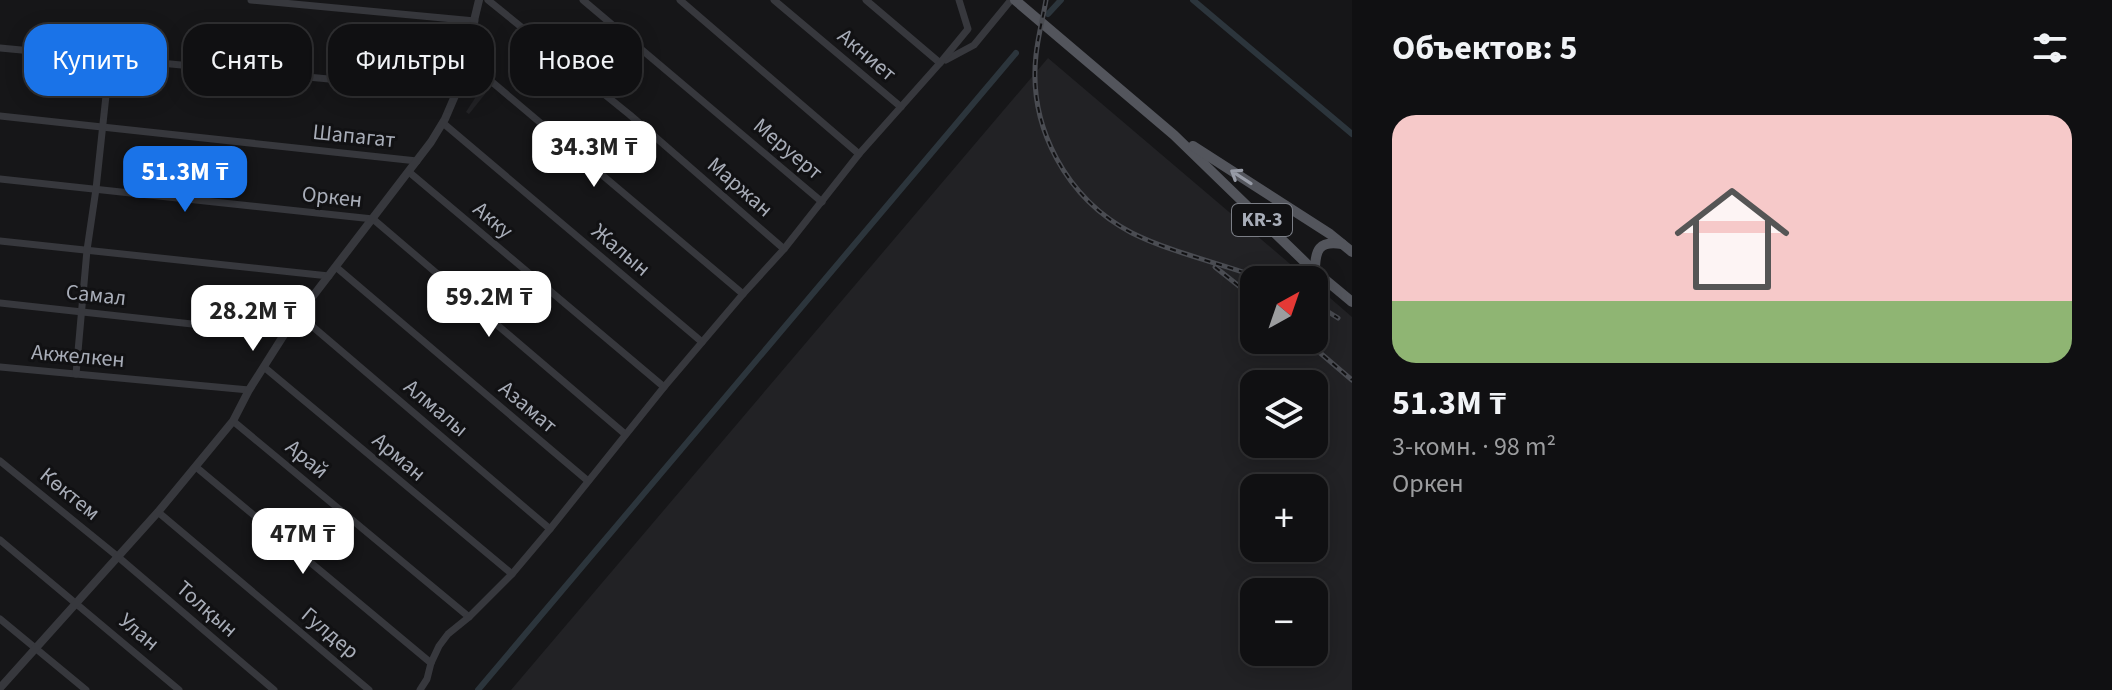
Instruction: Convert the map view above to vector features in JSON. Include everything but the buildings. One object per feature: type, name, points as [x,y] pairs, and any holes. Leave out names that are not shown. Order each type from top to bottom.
[{"type":"main road","name":"KR-3","points":[[1013,0],[1174,135],[1310,266]]},
{"type":"main road","name":"KR-3","points":[[1174,135],[1348,248]]},
{"type":"main road","points":[[1315,266],[1316,254],[1328,243],[1348,248]]},
{"type":"main road","name":"KR-3","points":[[1328,282],[1352,302]]},
{"type":"street","points":[[251,0],[475,21]]},
{"type":"street","points":[[474,24],[479,0]]},
{"type":"street","name":"Маржан","points":[[488,0],[630,115],[784,249]]},
{"type":"street","name":"Меруерт","points":[[583,0],[822,202]]},
{"type":"street","points":[[680,0],[859,154]]},
{"type":"street","name":"Акниет","points":[[774,0],[901,107]]},
{"type":"street","points":[[866,0],[940,63]]},
{"type":"street","points":[[420,690],[439,646],[448,634],[512,574],[664,387],[968,29],[959,0]]},
{"type":"street","points":[[940,63],[974,45],[1013,0]]},
{"type":"street","points":[[0,48],[24,50]]},
{"type":"street","points":[[167,63],[328,79]]},
{"type":"street","points":[[494,84],[743,294]]},
{"type":"street","points":[[76,374],[87,250],[106,96]]},
{"type":"street","points":[[0,688],[158,512],[233,421],[284,334],[417,161],[443,123],[455,96]]},
{"type":"street","name":"Шапагат","points":[[0,116],[417,161]]},
{"type":"street","name":"Жалын","points":[[443,123],[702,342]]},
{"type":"street","name":"Акку","points":[[409,172],[664,387]]},
{"type":"street","name":"Оркен","points":[[0,179],[373,219]]},
{"type":"street","points":[[373,219],[625,434]]},
{"type":"street","points":[[0,241],[329,276]]},
{"type":"street","name":"Азамат","points":[[336,267],[588,481]]},
{"type":"street","name":"Самал","points":[[0,303],[284,334]]},
{"type":"street","name":"Алмалы","points":[[299,315],[550,529]]},
{"type":"street","name":"Акжелкен","points":[[0,367],[249,390]]},
{"type":"street","name":"Арман","points":[[264,367],[512,574]]},
{"type":"street","name":"Арай","points":[[233,421],[469,617]]},
{"type":"street","name":"Көктем","points":[[0,461],[117,556]]},
{"type":"street","points":[[196,467],[431,663]]},
{"type":"street","name":"Гулдер","points":[[158,512],[369,690]]},
{"type":"street","name":"Улан","points":[[0,540],[179,690]]},
{"type":"street","name":"Толқын","points":[[117,556],[274,690]]},
{"type":"street","points":[[0,619],[86,690]]},
{"type":"shaded area","points":[[1048,58],[1293,266],[1240,266],[1240,354],[1328,354],[1328,296],[1352,317],[1352,690],[511,690]]},
{"type":"shaded area","points":[[476,96],[483,96],[469,114],[466,112]]},
{"type":"waterway","points":[[1048,14],[1061,0]]},
{"type":"waterway","points":[[1193,0],[1352,134]]},
{"type":"waterway","points":[[478,690],[1016,53]]},
{"type":"railway","points":[[1046,0],[1036,55],[1038,109],[1057,159],[1071,181],[1109,219],[1132,233],[1164,247],[1240,272]]},
{"type":"railway","points":[[1215,267],[1240,287]]},
{"type":"railway","points":[[1328,312],[1338,318]]},
{"type":"railway","points":[[1321,354],[1352,380]]}]
